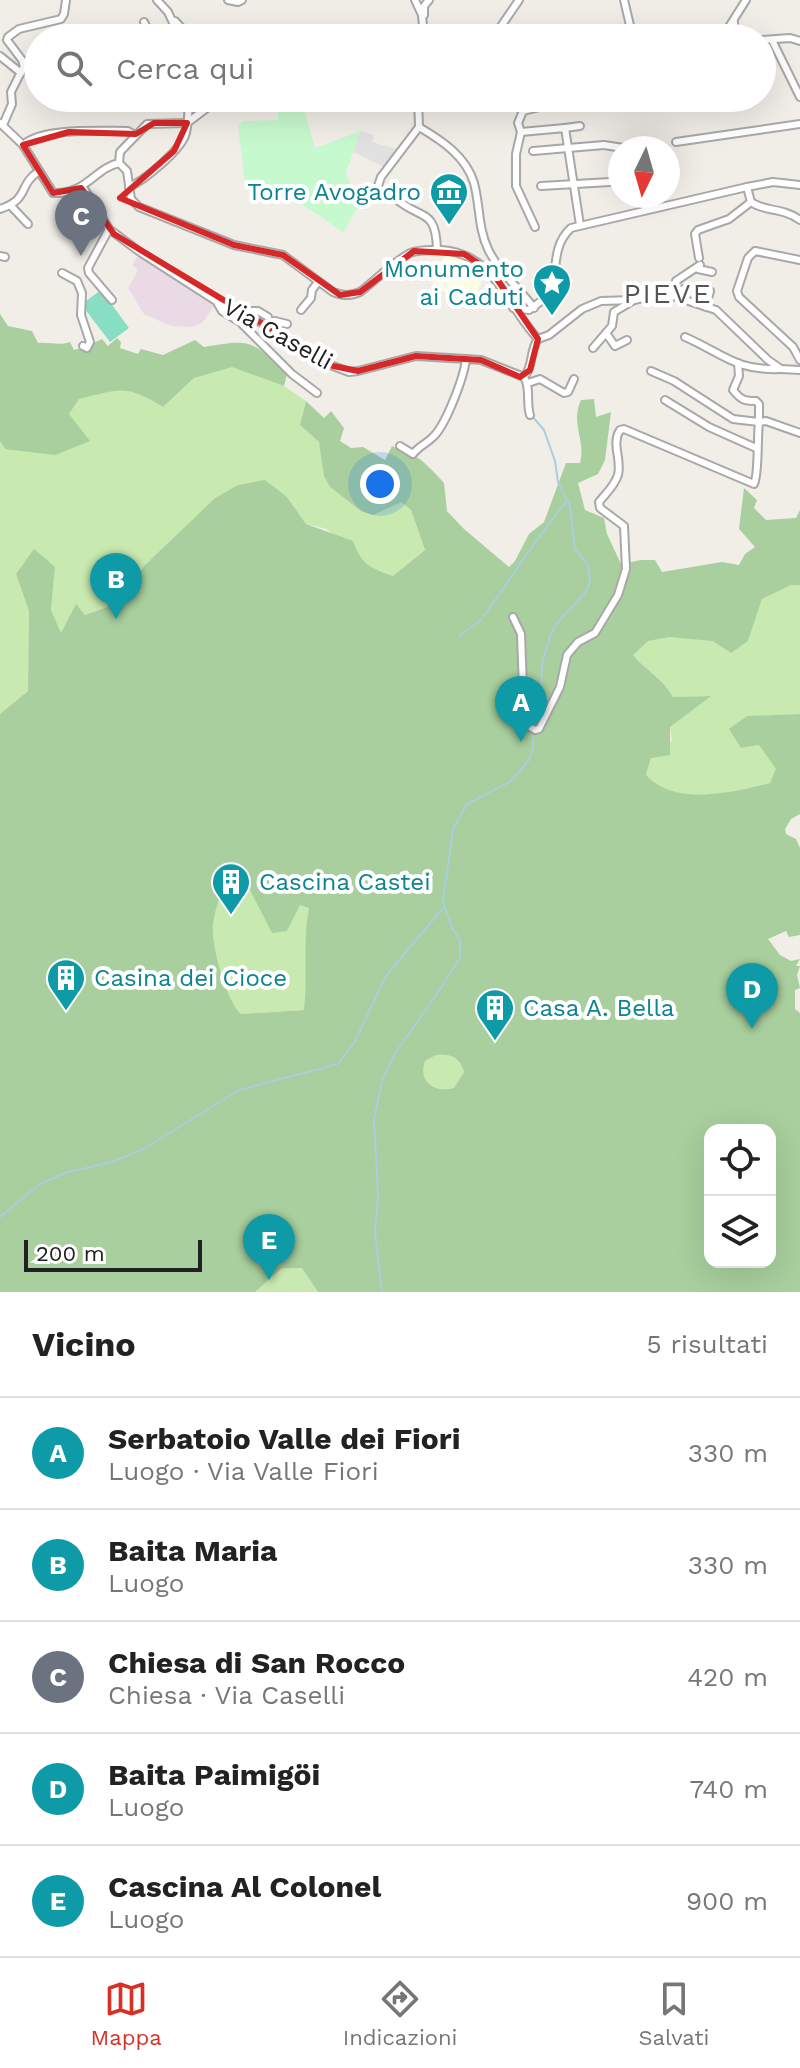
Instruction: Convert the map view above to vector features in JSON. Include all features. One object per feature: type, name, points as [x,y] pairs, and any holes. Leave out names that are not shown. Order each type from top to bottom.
[{"type":"street","points":[[40,24],[61,19],[66,0]]},
{"type":"street","points":[[157,0],[178,24]]},
{"type":"street","points":[[228,0],[242,0]]},
{"type":"street","points":[[415,0],[423,19]]},
{"type":"street","points":[[423,24],[424,6],[429,0]]},
{"type":"street","points":[[503,24],[519,0]]},
{"type":"street","points":[[624,0],[630,24]]},
{"type":"street","points":[[734,22],[746,0]]},
{"type":"street","points":[[170,16],[174,24]]},
{"type":"street","points":[[24,28],[7,40],[24,63],[11,92],[12,104],[2,124],[23,145],[53,193],[83,187],[119,163]]},
{"type":"street","points":[[776,40],[800,41]]},
{"type":"street","points":[[776,48],[800,97]]},
{"type":"street","points":[[0,56],[21,73]]},
{"type":"street","points":[[0,94],[11,92]]},
{"type":"street","points":[[129,187],[174,151],[185,135],[188,112]]},
{"type":"street","points":[[119,163],[120,152],[147,124],[187,123],[202,112]]},
{"type":"street","points":[[378,186],[381,177],[419,127],[418,112]]},
{"type":"street","points":[[523,112],[518,123],[521,132],[516,154],[516,186],[535,227]]},
{"type":"street","points":[[680,141],[800,124]]},
{"type":"street","points":[[521,132],[580,126]]},
{"type":"street","points":[[419,127],[449,147],[468,170],[474,184],[487,247],[532,309],[529,330]]},
{"type":"street","points":[[565,128],[580,225]]},
{"type":"street","points":[[23,145],[28,139],[69,132],[128,131],[135,135]]},
{"type":"street","points":[[533,151],[608,146]]},
{"type":"street","points":[[119,163],[127,171],[131,199],[139,207],[234,245],[283,255],[333,292],[350,296],[374,282],[408,254],[424,250],[464,254],[492,272],[513,308],[538,339]]},
{"type":"street","points":[[0,209],[21,199],[32,176],[38,172]]},
{"type":"street","points":[[541,186],[608,182]]},
{"type":"street","points":[[513,308],[532,309],[552,293],[561,237],[571,228],[773,182],[800,185]]},
{"type":"street","name":"Via Caselli","points":[[83,187],[109,229],[216,301],[250,316],[333,366],[349,372],[416,356],[481,360],[526,380],[540,379],[564,393],[568,392],[574,379]]},
{"type":"street","points":[[747,187],[751,202],[757,206],[781,209],[800,220]]},
{"type":"street","points":[[395,198],[432,219],[437,250]]},
{"type":"street","points":[[699,264],[695,234],[698,230],[719,225],[751,202]]},
{"type":"street","points":[[11,206],[28,224]]},
{"type":"street","points":[[109,229],[88,268],[112,300]]},
{"type":"street","points":[[800,260],[755,251],[748,258],[737,291],[739,297],[796,346],[800,360]]},
{"type":"street","points":[[699,264],[712,272]]},
{"type":"street","points":[[530,415],[526,380],[533,346],[538,339],[549,335],[592,304],[662,294],[674,288],[676,281],[699,264]]},
{"type":"street","points":[[62,273],[75,279],[82,293],[81,315],[90,342],[87,348],[83,346]]},
{"type":"street","points":[[301,310],[318,282]]},
{"type":"street","points":[[673,296],[687,287],[705,286],[710,291],[706,307]]},
{"type":"street","points":[[508,300],[521,290]]},
{"type":"street","points":[[662,294],[706,307],[727,317],[755,349],[781,369]]},
{"type":"street","points":[[593,348],[612,326],[614,312],[634,300]]},
{"type":"street","points":[[216,301],[222,311],[240,322],[261,346],[317,393]]},
{"type":"street","points":[[250,316],[252,311],[258,311],[287,324]]},
{"type":"street","points":[[606,333],[615,346],[627,340]]},
{"type":"street","points":[[685,337],[724,359],[750,368],[800,370]]},
{"type":"street","points":[[400,446],[413,454],[419,445],[436,435],[457,395],[466,359]]},
{"type":"street","points":[[513,617],[521,634],[524,717],[528,726],[535,730],[539,729],[560,687],[567,655],[578,642],[595,633],[618,595],[626,569],[624,526],[600,508],[599,502],[614,486],[619,472],[615,438],[620,430],[624,429],[754,484],[757,477],[759,404],[743,401],[733,390],[739,376],[738,363]]},
{"type":"street","points":[[651,371],[674,381],[733,419],[766,421],[800,433]]},
{"type":"street","points":[[665,400],[709,427],[756,448]]},
{"type":"highlighted area","points":[[154,123],[187,123],[174,151],[120,198],[234,245],[283,255],[340,295],[360,292],[414,251],[464,254],[492,272],[538,339],[530,370],[520,377],[481,360],[416,356],[358,371],[333,366],[114,234],[81,188],[53,193],[23,145],[69,132],[136,134]]},
{"type":"shaded area","points":[[361,131],[374,135],[372,142],[397,149],[384,167],[353,152]]},
{"type":"shaded area","points":[[445,255],[472,263],[485,273],[472,303],[432,287]]},
{"type":"shaded area","points":[[138,256],[214,306],[202,323],[193,327],[171,326],[144,314],[128,288],[138,270],[132,265]]},
{"type":"green space","points":[[278,112],[305,112],[315,148],[361,131],[346,173],[359,205],[343,233],[310,209],[284,196],[258,190],[246,191],[238,126],[243,121],[278,120]]},
{"type":"green space","points":[[101,290],[129,328],[110,342],[84,308],[86,301]]},
{"type":"green space","points":[[0,314],[8,326],[32,331],[38,343],[70,342],[74,350],[81,348],[86,351],[91,344],[102,339],[108,346],[117,338],[121,342],[120,348],[138,354],[141,349],[163,355],[195,340],[204,347],[242,343],[258,348],[287,374],[284,386],[232,367],[194,378],[163,407],[140,395],[122,391],[79,399],[69,414],[90,441],[55,455],[5,449],[0,441]]},
{"type":"green space","points":[[232,366],[284,386],[306,401],[300,425],[319,442],[330,487],[344,497],[402,502],[411,510],[425,550],[393,576],[359,559],[327,529],[306,524],[287,497],[265,481],[238,485],[215,498],[145,565],[116,604],[85,615],[76,605],[61,634],[51,610],[55,567],[16,574],[29,611],[28,691],[0,714],[0,441],[5,449],[69,414],[78,399],[113,390],[139,394],[163,407],[194,378]]},
{"type":"green space","points":[[594,399],[596,417],[611,412],[605,460],[598,474],[578,483],[585,510],[604,518],[607,534],[621,564],[655,560],[662,572],[722,562],[739,565],[745,554],[755,547],[739,529],[744,488],[757,500],[754,508],[766,520],[796,518],[800,510],[800,585],[791,585],[762,599],[748,641],[731,653],[713,641],[670,637],[648,641],[633,655],[673,697],[711,696],[670,727],[670,755],[651,758],[646,775],[672,791],[722,793],[770,783],[776,769],[759,745],[741,748],[729,729],[747,716],[800,714],[800,814],[791,819],[785,829],[786,834],[796,839],[800,848],[800,935],[789,937],[786,931],[768,939],[780,955],[791,961],[800,959],[796,966],[800,966],[797,975],[800,988],[795,990],[795,1009],[800,1013],[800,1292],[318,1292],[302,1268],[282,1268],[255,1292],[0,1292],[0,714],[28,691],[29,611],[16,574],[34,549],[55,567],[51,610],[61,633],[76,604],[85,615],[116,604],[145,565],[215,498],[238,485],[265,480],[287,497],[306,524],[353,541],[367,564],[393,576],[425,550],[411,510],[401,502],[373,515],[361,511],[330,487],[324,476],[319,442],[300,425],[306,401],[324,418],[331,411],[344,428],[340,441],[351,448],[363,447],[385,460],[392,446],[420,459],[444,483],[447,511],[509,567],[529,534],[544,522],[566,463],[580,463],[578,409],[581,400]],"holes":[[[231,877],[247,884],[272,933],[287,931],[300,905],[309,908],[304,1010],[241,1014],[230,997],[214,945],[213,924],[217,905]],[[436,1055],[450,1056],[460,1063],[464,1072],[454,1088],[440,1089],[426,1080],[425,1061]]]},
{"type":"green space","points":[[791,584],[800,585],[800,714],[747,716],[741,748],[759,745],[777,769],[770,783],[705,794],[688,794],[658,786],[646,776],[651,758],[672,741],[670,727],[709,696],[673,697],[633,655],[647,641],[670,637],[748,641],[762,599]]},
{"type":"green space","points":[[231,877],[247,884],[258,904],[287,931],[300,904],[309,908],[305,1010],[241,1014],[235,1007],[221,972],[213,933],[217,905]]},
{"type":"green space","points":[[436,1055],[451,1056],[460,1063],[464,1072],[454,1088],[440,1089],[426,1080],[425,1061]]},
{"type":"green space","points":[[281,1268],[302,1268],[318,1292],[255,1292]]},
{"type":"waterway","points":[[382,1292],[375,1232],[378,1195],[374,1119],[382,1081],[394,1055],[460,957],[460,940],[452,928],[443,902],[453,829],[467,804],[510,782],[529,760],[533,748],[533,722],[541,699],[542,664],[550,636],[556,624],[585,593],[590,582],[588,565],[575,549],[570,506],[558,482],[555,461],[544,430],[532,416]]},
{"type":"waterway","points":[[484,616],[567,501]]},
{"type":"waterway","points":[[459,636],[481,620]]},
{"type":"waterway","points":[[0,1217],[40,1184],[65,1173],[115,1161],[145,1148],[239,1090],[338,1064],[354,1043],[386,976],[443,908]]},
{"type":"place","name":"Torre Avogadro","points":[[449,226]]},
{"type":"place","name":"Chiesa di San Rocco","points":[[81,256]]},
{"type":"place","name":"Monumento ai Caduti","points":[[552,317]]},
{"type":"place","name":"Baita Maria","points":[[116,619]]},
{"type":"place","name":"Serbatoio Valle dei Fiori","points":[[521,742]]},
{"type":"place","name":"Cascina Castei","points":[[231,916]]},
{"type":"place","name":"Casina dei Cioce","points":[[66,1012]]},
{"type":"place","name":"Baita Paimigöi","points":[[752,1029]]},
{"type":"place","name":"Casa A. Bella","points":[[495,1042]]},
{"type":"place","name":"Cascina Al Colonel","points":[[269,1280]]},
{"type":"district","name":"PIEVE","points":[[668,293]]}]
